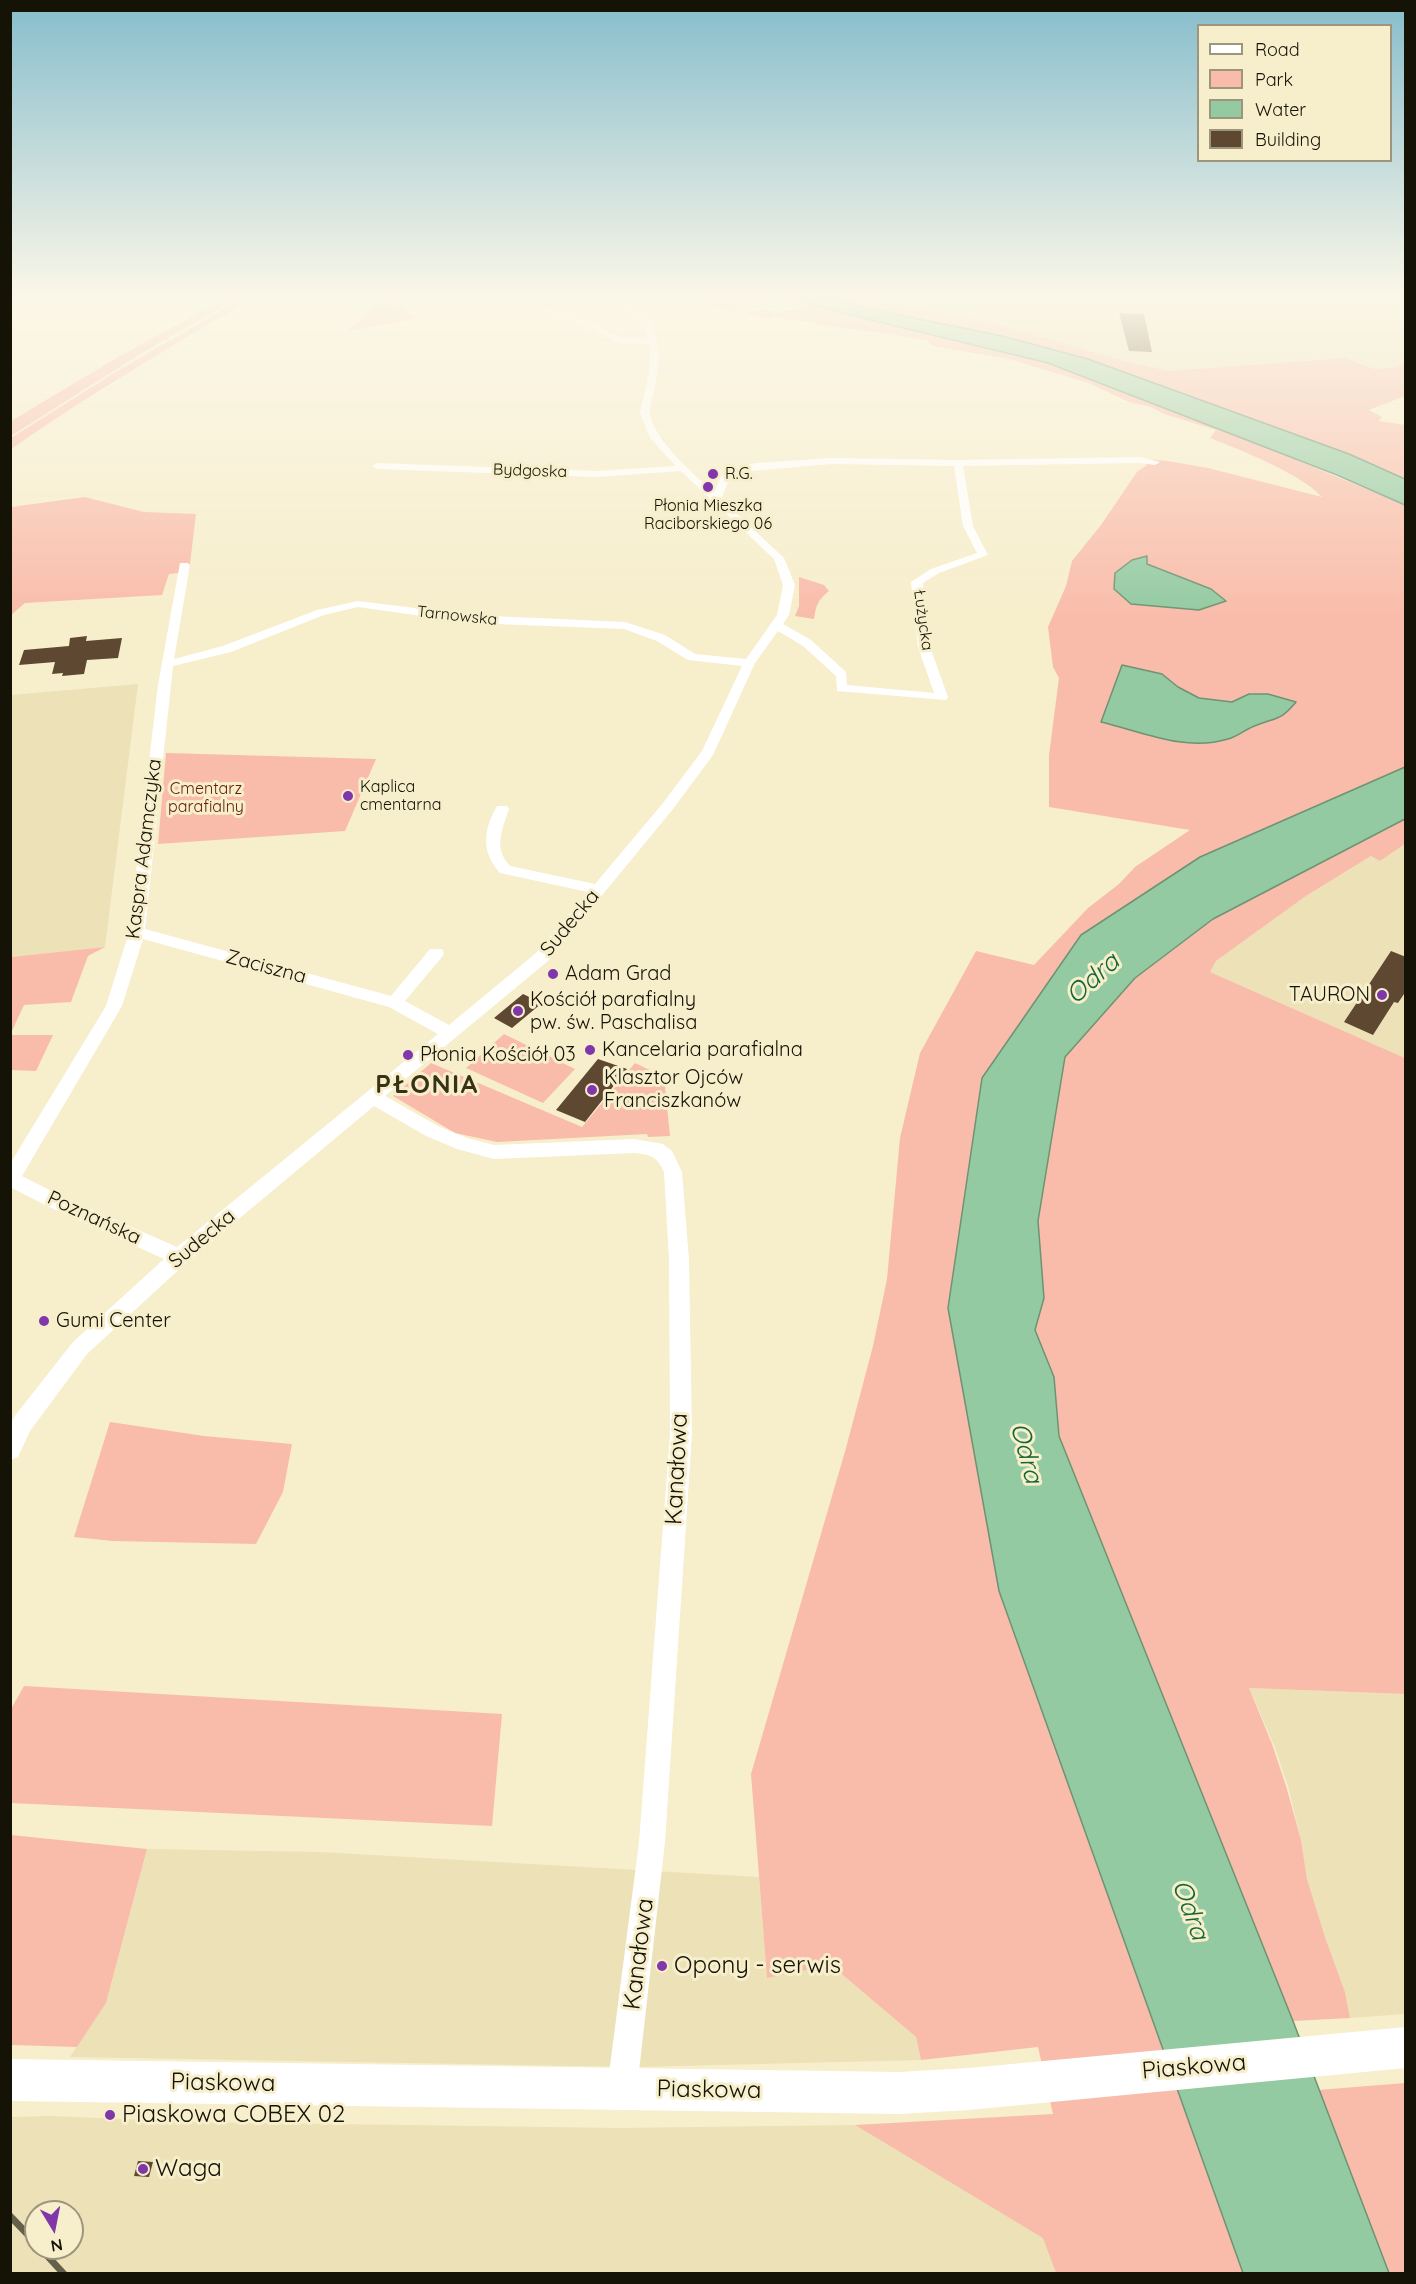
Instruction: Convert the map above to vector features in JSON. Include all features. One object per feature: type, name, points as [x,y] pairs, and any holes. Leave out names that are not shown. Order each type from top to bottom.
[{"type":"main road","name":"Piaskowa","points":[[10,2080],[900,2093],[969,2089],[1406,2047]]},
{"type":"street","name":"Sudecka","points":[[10,1450],[22,1424],[80,1348],[179,1257],[542,957],[668,806],[708,752],[749,663],[783,615],[789,585],[779,558],[716,500],[655,438],[645,413],[647,404]]},
{"type":"street","points":[[716,500],[725,479],[735,470],[756,466],[831,461],[958,463],[1140,460],[1155,462]]},
{"type":"street","name":"Łużycka","points":[[777,625],[807,643],[842,675],[841,688],[942,697],[924,647],[917,582],[934,571],[983,555],[968,526],[958,463]]},
{"type":"street","name":"Bydgoska","points":[[376,466],[597,474],[683,468]]},
{"type":"street","name":"Kaspra Adamczyka","points":[[11,1178],[114,1006],[137,932],[151,796],[168,664],[184,565]]},
{"type":"street","name":"Tarnowska","points":[[168,664],[227,649],[321,612],[358,604],[471,619],[626,626],[661,638],[692,657],[749,663]]},
{"type":"street","points":[[502,808],[491,842],[491,851],[497,863],[505,870],[598,889]]},
{"type":"street","name":"Zaciszna","points":[[137,932],[395,1003],[450,1033]]},
{"type":"street","points":[[395,1003],[436,954]]},
{"type":"street","name":"Kanałowa","points":[[374,1098],[432,1131],[473,1147],[494,1152],[634,1146],[657,1149],[666,1156],[673,1172],[679,1260],[681,1434],[652,1842],[622,2089]]},
{"type":"street","name":"Poznańska","points":[[11,1178],[54,1201],[179,1257]]},
{"type":"shaded area","points":[[138,684],[105,947],[11,957],[11,695]]},
{"type":"shaded area","points":[[1405,844],[1405,1058],[1210,972],[1216,961],[1306,896],[1371,856],[1380,861]]},
{"type":"shaded area","points":[[1249,1688],[1405,1694],[1405,2014],[1350,2018],[1345,1992],[1307,1879],[1301,1840],[1288,1786],[1274,1745]]},
{"type":"shaded area","points":[[147,1849],[320,1852],[759,1877],[767,1977],[831,1965],[916,2037],[921,2060],[636,2067],[70,2057],[106,2003]]},
{"type":"shaded area","points":[[52,2116],[195,2122],[618,2128],[855,2125],[1044,2238],[1056,2273],[11,2273],[10,2117]]},
{"type":"green space","points":[[40,404],[62,404],[11,436],[11,421]]},
{"type":"green space","points":[[66,404],[79,404],[11,449],[11,438]]},
{"type":"green space","points":[[1136,404],[1154,404],[1405,505],[1405,767],[1307,811],[982,1078],[948,1308],[999,1591],[1243,2273],[1056,2273],[1043,2238],[855,2125],[1053,2114],[1038,2047],[921,2060],[916,2037],[831,1965],[767,1978],[751,1774],[846,1448],[873,1346],[887,1279],[900,1138],[920,1053],[976,951],[1034,965],[1088,908],[1119,884],[1135,867],[1190,830],[1049,807],[1049,755],[1059,678],[1053,667],[1048,627],[1066,586],[1072,561],[1101,525],[1137,472],[1147,465],[1142,459],[1208,468],[1322,497],[1286,471],[1210,438],[1216,430],[1164,414],[1151,407]]},
{"type":"green space","points":[[1210,404],[1385,404],[1369,410],[1382,417],[1379,421],[1405,425],[1405,478],[1349,454]]},
{"type":"green space","points":[[85,497],[144,512],[196,514],[189,572],[169,574],[162,595],[25,603],[11,615],[11,507]]},
{"type":"green space","points":[[799,577],[824,585],[829,591],[818,603],[814,619],[795,616],[799,606]]},
{"type":"green space","name":"Cmentarz parafialny","points":[[166,753],[376,759],[345,831],[158,844]]},
{"type":"green space","points":[[1405,819],[1405,844],[1380,861],[1371,856],[1306,896],[1216,961],[1210,972],[1405,1058],[1405,1694],[1249,1688],[1286,1786],[1301,1840],[1307,1879],[1345,1992],[1350,2018],[1293,2021],[1059,1436],[1054,1377],[1035,1330],[1044,1298],[1038,1221],[1044,1160],[1065,1057],[1135,978],[1213,919]]},
{"type":"green space","points":[[105,947],[88,956],[71,1002],[24,1005],[11,1033],[11,957]]},
{"type":"green space","points":[[504,1034],[575,1069],[543,1103],[466,1068]]},
{"type":"green space","points":[[11,1035],[53,1035],[36,1071],[11,1070]]},
{"type":"green space","points":[[431,1063],[582,1127],[635,1063],[664,1077],[670,1136],[648,1137],[647,1134],[497,1142],[455,1133],[393,1096]]},
{"type":"green space","points":[[110,1422],[204,1436],[292,1444],[283,1492],[256,1544],[113,1541],[74,1537]]},
{"type":"green space","points":[[24,1686],[502,1714],[492,1826],[11,1803],[11,1709]]},
{"type":"green space","points":[[11,1835],[147,1849],[106,2003],[77,2047],[11,2045]]},
{"type":"green space","points":[[1405,2083],[1405,2273],[1389,2273],[1318,2090]]},
{"type":"water","points":[[1153,404],[1210,404],[1349,454],[1405,479],[1405,505],[1337,475]]},
{"type":"water","points":[[1147,556],[1147,564],[1211,589],[1226,601],[1199,610],[1131,604],[1114,589],[1115,573],[1132,560]]},
{"type":"water","points":[[1122,665],[1162,674],[1178,687],[1199,698],[1232,702],[1249,694],[1268,694],[1296,702],[1279,717],[1253,726],[1228,739],[1196,743],[1164,739],[1101,722]]},
{"type":"water","name":"Odra","points":[[1405,767],[1405,819],[1213,919],[1135,978],[1065,1057],[1038,1221],[1044,1298],[1035,1330],[1054,1377],[1059,1436],[1293,2021],[1389,2273],[1243,2273],[999,1591],[948,1308],[982,1078],[1081,935],[1200,857]]},
{"type":"building","points":[[87,636],[86,641],[122,638],[118,658],[87,660],[84,674],[62,676],[63,673],[52,674],[55,662],[19,665],[24,650],[69,646],[70,638]]},
{"type":"building","name":"TAURON","points":[[1391,951],[1406,957],[1406,991],[1398,1003],[1394,1002],[1373,1035],[1344,1022]]},
{"type":"building","name":"Kościół parafialny pw. św. Paschalisa","points":[[523,994],[542,1003],[512,1028],[494,1018]]},
{"type":"building","name":"Klasztor Ojców Franciszkanów","points":[[598,1059],[627,1069],[585,1122],[556,1110]]},
{"type":"building","name":"Waga","points":[[138,2161],[153,2162],[149,2177],[134,2176]]},
{"type":"railway","points":[[10,2216],[24,2231]]},
{"type":"railway","points":[[51,2260],[64,2274]]},
{"type":"place","name":"R.G.","points":[[713,474]]},
{"type":"place","name":"Płonia Mieszka Raciborskiego 06","points":[[708,487]]},
{"type":"place","name":"Kaplica cmentarna","points":[[348,796]]},
{"type":"place","name":"Adam Grad","points":[[553,974]]},
{"type":"place","name":"TAURON","points":[[1382,995]]},
{"type":"place","name":"Kościół parafialny pw. św. Paschalisa","points":[[518,1011]]},
{"type":"place","name":"Kancelaria parafialna","points":[[590,1050]]},
{"type":"place","name":"Płonia Kościół 03","points":[[408,1055]]},
{"type":"place","name":"Klasztor Ojców Franciszkanów","points":[[592,1090]]},
{"type":"place","name":"Gumi Center","points":[[44,1321]]},
{"type":"place","name":"Opony - serwis","points":[[662,1966]]},
{"type":"place","name":"Piaskowa COBEX 02","points":[[110,2115]]},
{"type":"place","name":"Waga","points":[[143,2169]]},
{"type":"district","name":"PŁONIA","points":[[427,1085]]}]
